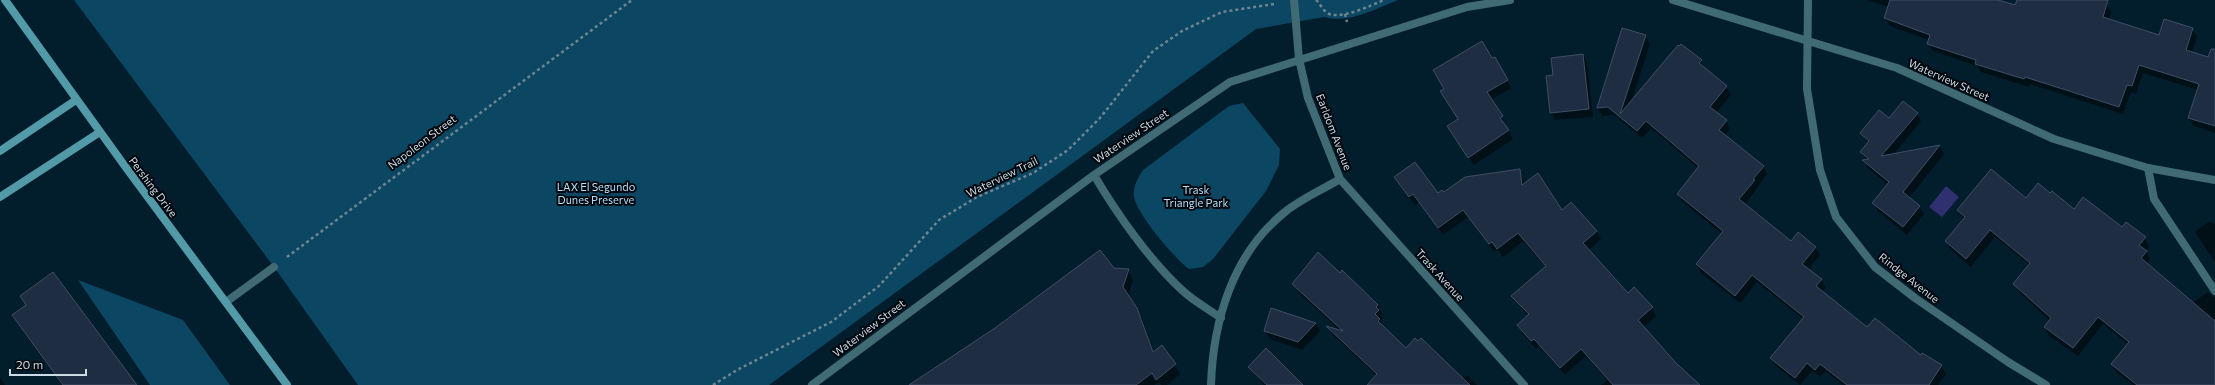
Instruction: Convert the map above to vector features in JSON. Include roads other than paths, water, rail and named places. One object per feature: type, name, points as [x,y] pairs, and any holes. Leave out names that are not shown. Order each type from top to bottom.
[{"type":"main road","name":"Pershing Drive","points":[[5,0],[76,100],[287,385]]},
{"type":"main road","points":[[0,151],[76,100]]},
{"type":"main road","points":[[0,197],[100,132]]},
{"type":"street","name":"Earldom Avenue","points":[[1210,385],[1221,318],[1238,267],[1260,235],[1284,212],[1340,180],[1308,98],[1299,59],[1294,0]]},
{"type":"street","name":"Waterview Street","points":[[812,385],[1094,175],[1230,82],[1467,7],[1510,0]]},
{"type":"street","name":"Waterview Street","points":[[1673,0],[1897,68],[2054,139],[2148,168],[2215,180]]},
{"type":"street","name":"Rindge Avenue","points":[[1808,0],[1807,89],[1820,170],[1836,217],[1875,267],[1914,298],[2008,362],[2046,385]]},
{"type":"street","points":[[2148,168],[2154,199],[2215,291]]},
{"type":"street","points":[[1094,175],[1110,203],[1143,246],[1183,292],[1221,318]]},
{"type":"street","name":"Trask Avenue","points":[[1340,180],[1524,385]]},
{"type":"street","points":[[226,302],[274,267]]},
{"type":"park label","name":"LAX El Segundo Dunes Preserve","points":[[596,193]]},
{"type":"park label","name":"Trask Triangle Park","points":[[1196,196]]}]
